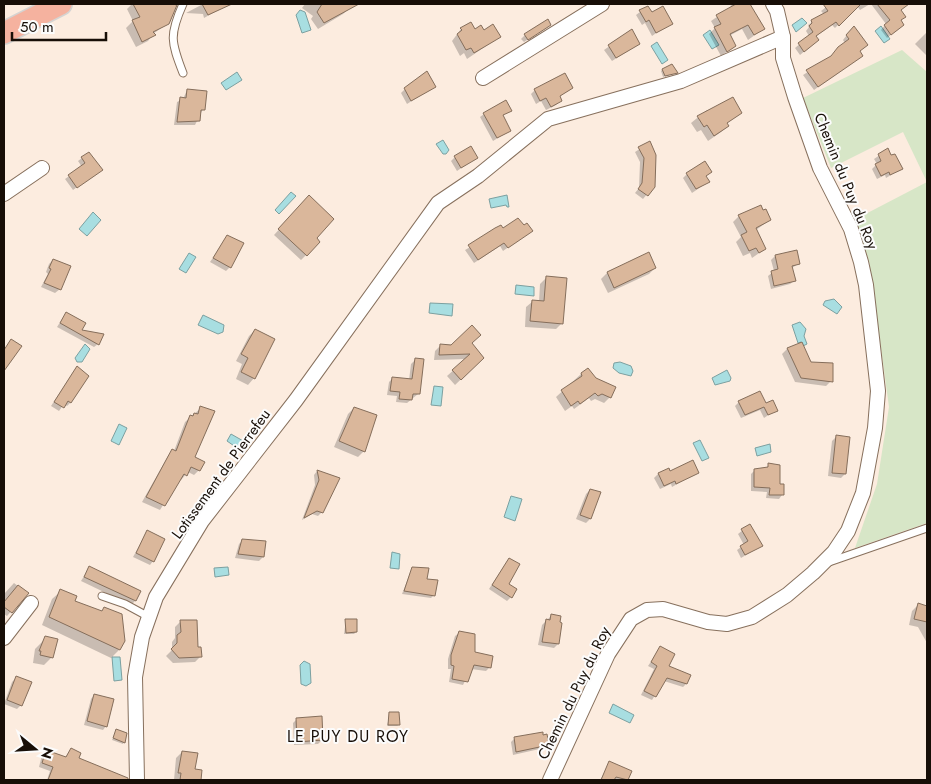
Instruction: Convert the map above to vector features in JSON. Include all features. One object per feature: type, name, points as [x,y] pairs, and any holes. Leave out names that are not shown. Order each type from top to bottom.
[{"type":"main road","points":[[4,25],[48,4]]},
{"type":"main road","points":[[4,33],[61,4]]},
{"type":"street","points":[[483,78],[602,4]]},
{"type":"street","name":"Chemin du Puy du Roy","points":[[550,780],[608,654],[631,618],[647,610],[663,609],[708,622],[737,623],[752,617],[786,595],[822,565],[834,552],[848,531],[863,493],[875,428],[878,391],[861,262],[851,229],[820,168],[794,97],[783,58],[783,37],[777,11],[773,4]]},
{"type":"street","name":"Lotissement de Pierrefeu","points":[[137,780],[135,677],[142,637],[156,597],[202,520],[296,400],[438,203],[478,176],[548,119],[681,81],[783,37]]},
{"type":"street","points":[[4,194],[42,168]]},
{"type":"street","points":[[4,638],[31,603]]},
{"type":"lane","points":[[183,4],[173,32],[173,47],[183,73]]},
{"type":"lane","points":[[822,565],[927,528]]},
{"type":"lane","points":[[102,596],[125,604],[148,617]]},
{"type":"green space","points":[[902,50],[927,72],[927,182],[903,132],[831,168],[803,98]]},
{"type":"green space","points":[[927,182],[927,523],[855,548],[877,484],[889,407],[869,261],[854,220]]},
{"type":"water","points":[[300,10],[305,12],[311,30],[302,33],[296,15]]},
{"type":"water","points":[[802,18],[807,23],[796,32],[792,25]]},
{"type":"water","points":[[881,26],[890,39],[884,43],[875,31]]},
{"type":"water","points":[[710,30],[719,45],[712,49],[703,35]]},
{"type":"water","points":[[657,42],[668,60],[662,64],[651,46]]},
{"type":"water","points":[[237,72],[242,80],[226,90],[221,83]]},
{"type":"water","points":[[443,140],[449,150],[446,154],[443,154],[436,144]]},
{"type":"water","points":[[291,192],[296,196],[279,214],[275,210]]},
{"type":"water","points":[[507,195],[509,207],[506,205],[491,208],[489,199]]},
{"type":"water","points":[[93,212],[101,220],[87,236],[79,229]]},
{"type":"water","points":[[189,253],[196,257],[186,273],[179,269]]},
{"type":"water","points":[[516,285],[534,287],[534,296],[515,294]]},
{"type":"water","points":[[834,299],[842,307],[837,314],[823,305],[825,301]]},
{"type":"water","points":[[430,303],[453,304],[452,316],[429,313]]},
{"type":"water","points":[[203,315],[224,325],[223,332],[218,334],[198,325]]},
{"type":"water","points":[[800,322],[806,329],[804,336],[807,344],[803,346],[801,342],[798,343],[792,325]]},
{"type":"water","points":[[85,344],[90,349],[82,362],[77,362],[75,358]]},
{"type":"water","points":[[620,362],[631,366],[633,371],[631,376],[619,373],[613,368],[614,363]]},
{"type":"water","points":[[727,370],[731,378],[730,381],[715,385],[712,378]]},
{"type":"water","points":[[434,386],[443,387],[441,406],[431,405]]},
{"type":"water","points":[[119,424],[127,428],[119,445],[111,441]]},
{"type":"water","points":[[231,434],[245,442],[240,450],[227,441]]},
{"type":"water","points":[[700,440],[709,458],[702,461],[693,443]]},
{"type":"water","points":[[770,444],[771,452],[757,456],[755,448]]},
{"type":"water","points":[[511,496],[522,499],[515,521],[504,517]]},
{"type":"water","points":[[392,552],[400,554],[399,569],[390,568]]},
{"type":"water","points":[[228,567],[229,575],[215,577],[214,568]]},
{"type":"water","points":[[112,657],[120,657],[122,680],[114,681]]},
{"type":"water","points":[[304,661],[310,664],[311,683],[306,686],[301,684],[300,665]]},
{"type":"water","points":[[613,704],[634,715],[630,723],[609,713]]},
{"type":"building","points":[[133,4],[177,5],[169,24],[153,32],[156,35],[142,42],[132,20],[140,17]]},
{"type":"building","points":[[202,4],[232,4],[208,15]]},
{"type":"building","points":[[322,4],[359,4],[324,23],[317,12]]},
{"type":"building","points":[[736,4],[750,4],[765,29],[754,35],[748,25],[730,34],[736,46],[727,52],[714,27],[721,24],[716,15]]},
{"type":"building","points":[[823,4],[861,4],[839,26],[836,22],[816,36],[819,40],[804,52],[798,43],[813,32],[809,26],[812,23],[811,20],[828,11]]},
{"type":"building","points":[[877,4],[909,4],[901,10],[906,17],[901,20],[904,25],[891,35],[884,25],[890,20]]},
{"type":"building","points":[[648,6],[652,12],[663,6],[673,24],[656,33],[649,20],[646,22],[639,10]]},
{"type":"building","points":[[548,19],[551,25],[528,40],[524,34]]},
{"type":"building","points":[[471,22],[475,29],[481,25],[484,30],[493,24],[501,37],[474,53],[471,48],[466,50],[457,34],[462,30],[460,28]]},
{"type":"building","points":[[854,26],[868,45],[860,51],[863,56],[818,87],[806,70],[831,56],[838,47],[849,39],[846,35]]},
{"type":"building","points":[[632,29],[640,44],[616,58],[608,45]]},
{"type":"building","points":[[672,64],[678,73],[665,76],[662,69]]},
{"type":"building","points":[[427,71],[436,87],[411,101],[404,88]]},
{"type":"building","points":[[565,73],[573,88],[560,96],[562,101],[551,107],[546,98],[540,101],[534,89]]},
{"type":"building","points":[[187,89],[207,91],[205,110],[201,110],[200,121],[177,122],[180,97],[186,98]]},
{"type":"building","points":[[733,97],[742,113],[727,123],[729,126],[714,136],[707,125],[704,127],[697,116]]},
{"type":"building","points":[[506,100],[512,111],[503,115],[511,131],[497,138],[483,113]]},
{"type":"building","points":[[650,141],[656,155],[655,187],[648,196],[638,189],[642,183],[644,158],[638,147]]},
{"type":"building","points":[[471,146],[478,158],[461,168],[454,156]]},
{"type":"building","points":[[888,148],[891,155],[895,154],[903,169],[890,175],[889,172],[881,176],[875,164],[881,161],[878,154]]},
{"type":"building","points":[[89,152],[103,170],[77,188],[68,175],[85,163],[81,157]]},
{"type":"building","points":[[705,161],[712,172],[706,176],[710,182],[696,189],[686,173]]},
{"type":"building","points":[[309,195],[334,219],[317,238],[320,242],[307,256],[278,229]]},
{"type":"building","points":[[761,205],[763,210],[766,209],[771,220],[756,228],[766,249],[759,253],[756,248],[749,251],[741,235],[747,232],[738,215]]},
{"type":"building","points":[[518,218],[524,225],[527,223],[533,231],[508,248],[504,243],[478,260],[468,245],[495,228],[501,225],[503,228]]},
{"type":"building","points":[[227,235],[244,243],[231,268],[213,258]]},
{"type":"building","points":[[797,250],[800,264],[792,266],[796,281],[774,286],[771,271],[778,269],[775,255]]},
{"type":"building","points":[[649,252],[656,268],[614,288],[607,272]]},
{"type":"building","points":[[53,259],[71,266],[61,290],[44,283],[51,269],[49,268]]},
{"type":"building","points":[[546,276],[567,278],[563,324],[530,321],[532,300],[544,301]]},
{"type":"building","points":[[66,312],[86,323],[82,330],[104,334],[99,345],[60,323]]},
{"type":"building","points":[[472,325],[481,335],[472,343],[484,358],[461,380],[452,370],[470,354],[439,355],[440,344],[451,345]]},
{"type":"building","points":[[255,329],[275,339],[255,379],[241,372],[248,358],[241,354]]},
{"type":"building","points":[[11,339],[22,346],[4,371],[4,350]]},
{"type":"building","points":[[802,342],[811,362],[833,363],[833,382],[801,378],[787,348]]},
{"type":"building","points":[[415,358],[424,359],[420,394],[413,394],[412,400],[399,399],[400,392],[390,391],[392,377],[412,379]]},
{"type":"building","points":[[77,366],[89,376],[71,403],[68,401],[64,408],[54,402]]},
{"type":"building","points":[[588,368],[596,378],[616,387],[611,398],[602,394],[598,396],[595,393],[580,404],[578,401],[571,406],[561,390],[582,376],[581,373]]},
{"type":"building","points":[[760,391],[766,403],[773,400],[778,411],[768,415],[764,407],[745,415],[738,401]]},
{"type":"building","points":[[200,406],[215,411],[195,457],[205,462],[200,471],[191,467],[187,476],[184,474],[165,506],[146,497],[172,449],[176,451],[190,415],[198,414]]},
{"type":"building","points":[[354,407],[377,415],[365,452],[339,441]]},
{"type":"building","points":[[836,435],[850,437],[846,474],[832,473]]},
{"type":"building","points":[[693,460],[699,473],[676,484],[675,481],[664,486],[658,473],[669,468],[670,471]]},
{"type":"building","points":[[768,463],[780,465],[780,484],[784,484],[784,495],[769,495],[770,488],[754,487],[754,469],[768,467]]},
{"type":"building","points":[[317,470],[340,478],[323,513],[317,511],[304,518],[319,480]]},
{"type":"building","points":[[590,489],[601,492],[591,519],[580,515]]},
{"type":"building","points":[[750,524],[763,546],[745,555],[740,546],[748,541],[741,529]]},
{"type":"building","points":[[147,530],[165,539],[154,562],[136,553]]},
{"type":"building","points":[[242,539],[266,541],[264,557],[238,554]]},
{"type":"building","points":[[509,558],[520,564],[509,584],[517,589],[512,598],[492,585]]},
{"type":"building","points":[[89,566],[141,591],[136,601],[84,577]]},
{"type":"building","points":[[412,567],[429,568],[427,579],[438,580],[435,596],[404,591]]},
{"type":"building","points":[[18,585],[29,593],[12,613],[4,607],[4,602]]},
{"type":"building","points":[[60,589],[77,596],[75,601],[102,611],[104,607],[122,614],[125,641],[120,650],[49,617]]},
{"type":"building","points":[[918,603],[927,606],[927,622],[914,619]]},
{"type":"building","points":[[551,614],[561,616],[559,644],[542,642],[546,619],[550,620]]},
{"type":"building","points":[[345,619],[357,619],[357,632],[346,633]]},
{"type":"building","points":[[180,620],[197,620],[198,647],[201,647],[202,657],[179,658],[171,649],[177,643],[177,635],[181,632]]},
{"type":"building","points":[[459,631],[475,634],[475,652],[493,656],[491,668],[474,665],[468,682],[452,679],[454,666],[451,665],[451,655]]},
{"type":"building","points":[[45,636],[58,639],[53,658],[40,655],[41,651],[39,651]]},
{"type":"building","points":[[660,646],[675,654],[669,666],[691,675],[687,684],[667,678],[656,697],[644,691],[657,666],[651,662]]},
{"type":"building","points":[[16,676],[32,682],[22,706],[7,700]]},
{"type":"building","points":[[94,694],[114,699],[107,727],[87,721]]},
{"type":"building","points":[[389,712],[399,712],[400,725],[388,725]]},
{"type":"building","points":[[322,716],[323,740],[297,742],[296,718]]},
{"type":"building","points":[[116,729],[127,733],[125,743],[113,738]]},
{"type":"building","points":[[543,732],[543,735],[547,734],[549,745],[516,752],[514,737]]},
{"type":"building","points":[[71,748],[81,753],[79,758],[128,778],[128,780],[48,780],[53,767],[42,763],[46,750],[66,757]]},
{"type":"building","points":[[182,751],[198,753],[195,769],[202,770],[201,780],[180,780],[181,773],[178,773]]},
{"type":"building","points":[[609,761],[632,771],[628,780],[616,777],[614,780],[601,780]]},
{"type":"district","name":"LE PUY DU ROY","points":[[348,736]]}]
